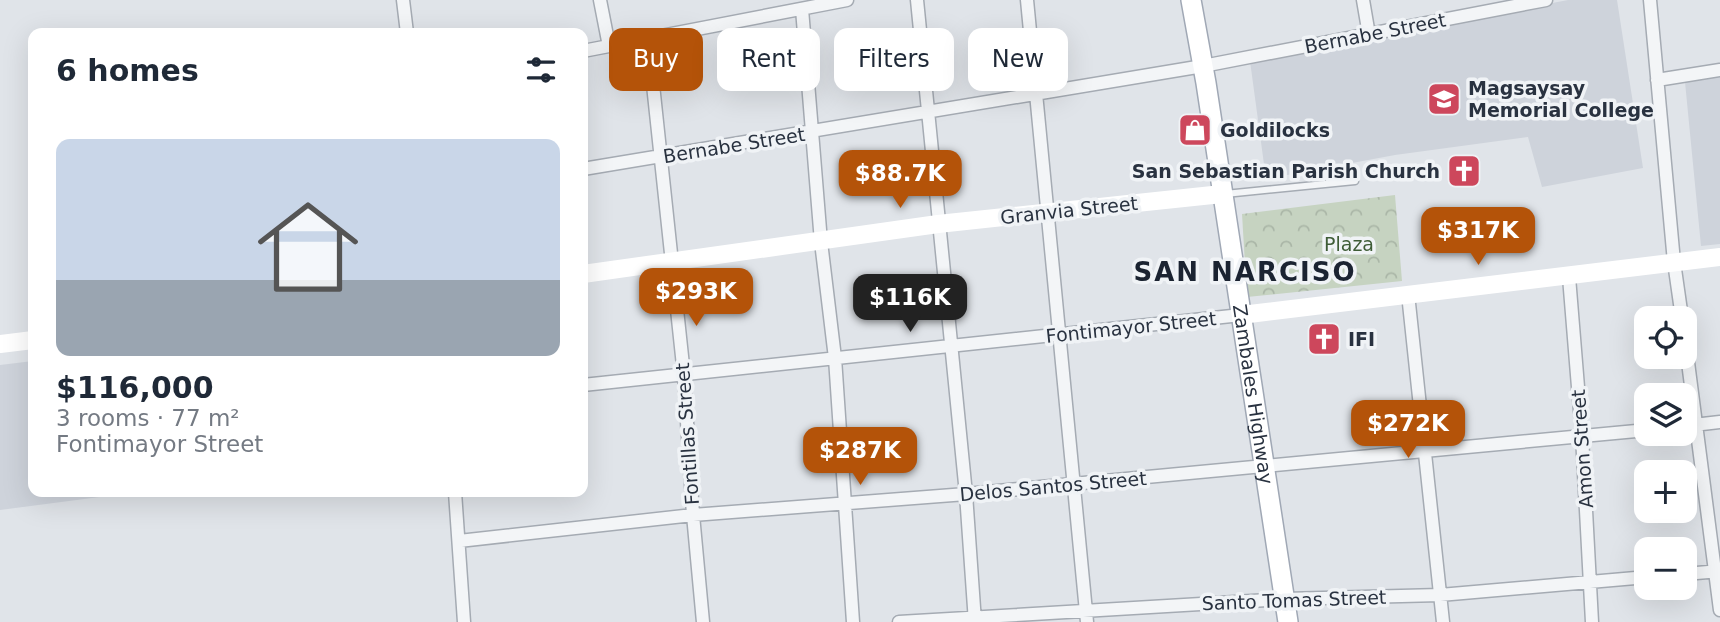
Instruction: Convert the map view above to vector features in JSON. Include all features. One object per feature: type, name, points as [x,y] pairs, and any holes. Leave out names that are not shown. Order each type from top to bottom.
[{"type":"main road","name":"Zambales Highway","points":[[1191,0],[1288,622]]},
{"type":"street","points":[[403,0],[406,28]]},
{"type":"street","points":[[588,50],[609,46],[600,0]]},
{"type":"street","points":[[701,28],[847,0]]},
{"type":"street","points":[[917,0],[966,494],[975,620]]},
{"type":"street","points":[[1027,0],[1086,616]]},
{"type":"street","points":[[1363,0],[1369,35]]},
{"type":"street","name":"Bernabe Street","points":[[588,169],[1203,66],[1546,0]]},
{"type":"street","points":[[1650,0],[1680,306]]},
{"type":"street","points":[[802,9],[821,242],[835,358],[853,622]]},
{"type":"street","points":[[1657,80],[1720,70]]},
{"type":"street","name":"Fontillas Street","points":[[653,91],[684,375],[692,515],[703,622]]},
{"type":"street","name":"Granvia Street","points":[[588,273],[938,224],[1222,194]]},
{"type":"street","name":"Fontimayor Street","points":[[588,385],[1241,315],[1720,257]]},
{"type":"street","name":"Amon Street","points":[[1569,277],[1582,436],[1591,622]]},
{"type":"street","points":[[1408,294],[1443,622]]},
{"type":"street","points":[[0,344],[28,341]]},
{"type":"street","points":[[1697,424],[1720,422]]},
{"type":"street","name":"Delos Santos Street","points":[[459,541],[692,515],[966,494],[1634,431]]},
{"type":"street","points":[[1695,446],[1718,571],[1720,610]]},
{"type":"street","points":[[455,497],[464,622]]},
{"type":"street","points":[[1697,573],[1718,571]]},
{"type":"street","name":"Santo Tomas Street","points":[[899,622],[1086,616],[1284,599],[1440,595],[1634,578]]},
{"type":"lane","points":[[1222,194],[1355,181]]},
{"type":"shaded area","name":"Magsaysay Memorial College","points":[[1568,0],[1617,0],[1643,168],[1542,187],[1528,137],[1395,155],[1266,179],[1250,61]]},
{"type":"shaded area","points":[[1720,77],[1720,244],[1701,246],[1685,82]]},
{"type":"shaded area","points":[[28,362],[28,497],[100,497],[0,510],[0,365]]},
{"type":"green space","name":"Plaza","points":[[1395,195],[1402,281],[1247,297],[1242,214]]},
{"type":"place","name":"Magsaysay Memorial College","points":[[1444,99]]},
{"type":"place","name":"Goldilocks","points":[[1195,130]]},
{"type":"place","name":"San Sebastian Parish Church","points":[[1464,171]]},
{"type":"place","name":"IFI","points":[[1324,339]]},
{"type":"district","name":"SAN NARCISO","points":[[1245,272]]}]
